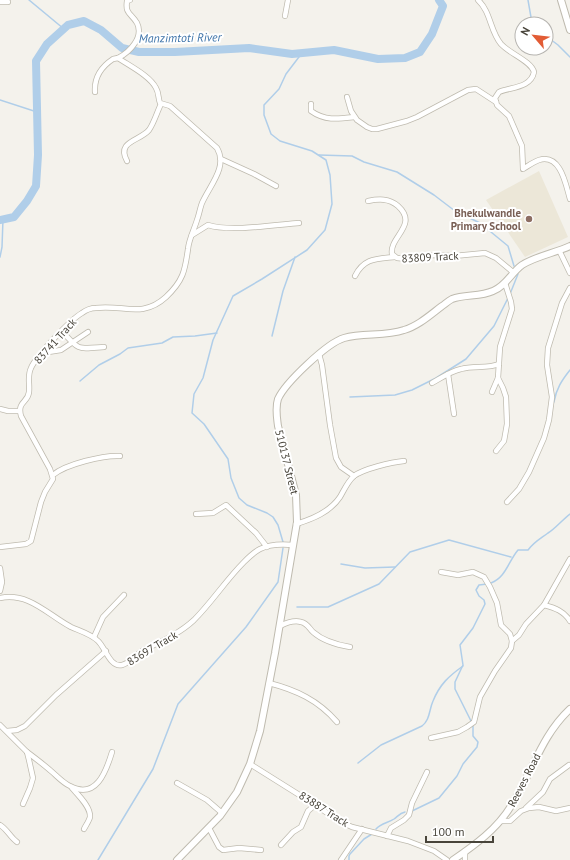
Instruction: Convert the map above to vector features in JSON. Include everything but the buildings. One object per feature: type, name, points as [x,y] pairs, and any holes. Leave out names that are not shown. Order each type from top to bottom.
[{"type":"street","points":[[95,92],[95,81],[101,70],[113,59],[118,58],[127,52],[134,44],[139,32],[136,22],[128,12],[127,1],[130,0]]},
{"type":"street","points":[[285,16],[288,0]]},
{"type":"street","points":[[478,0],[485,8],[492,28],[500,43],[532,67],[534,72],[530,81],[523,85],[499,92],[496,96],[496,102]]},
{"type":"street","points":[[561,0],[570,30]]},
{"type":"street","points":[[0,2],[8,2]]},
{"type":"street","points":[[118,58],[154,84],[158,90],[159,102],[161,104],[148,131],[130,142],[125,148],[124,154],[127,161]]},
{"type":"street","points":[[347,97],[354,117],[362,124],[372,129],[417,117],[468,90],[473,89],[480,91],[496,102],[509,116],[522,146],[522,169],[543,159],[556,164],[561,170],[570,200]]},
{"type":"street","points":[[161,104],[170,106],[188,121],[216,148],[221,159],[218,174],[201,205],[192,235]]},
{"type":"street","points":[[311,104],[311,111],[326,119],[354,117]]},
{"type":"street","points":[[221,159],[276,186]]},
{"type":"street","name":"83809 Track","points":[[368,201],[381,199],[394,202],[404,215],[405,224],[392,249],[392,254],[395,257],[412,259],[433,255],[454,256],[483,253],[491,255],[514,273]]},
{"type":"street","points":[[192,235],[208,225],[216,228],[231,228],[299,223]]},
{"type":"street","name":"83741 Track","points":[[19,411],[20,406],[28,397],[31,368],[42,353],[62,331],[80,314],[93,308],[100,307],[133,310],[148,308],[155,305],[175,287],[180,280],[185,269],[188,248],[192,235]]},
{"type":"street","name":"510137 Street","points":[[177,860],[209,828],[237,792],[250,764],[260,731],[280,626],[296,524],[296,495],[278,426],[277,404],[281,394],[288,384],[319,354],[337,341],[352,336],[396,332],[411,328],[453,299],[492,292],[505,283],[526,263],[570,246]]},
{"type":"street","points":[[559,250],[570,273]]},
{"type":"street","points":[[355,276],[359,268],[366,262],[395,257]]},
{"type":"street","points":[[492,392],[498,378],[502,341],[512,309],[512,302],[505,283]]},
{"type":"street","points":[[507,502],[519,489],[529,472],[544,438],[549,420],[552,397],[547,365],[548,348],[562,303],[570,288]]},
{"type":"street","points":[[62,331],[73,343],[82,349],[104,347]]},
{"type":"street","points":[[42,353],[57,352],[88,332]]},
{"type":"street","points":[[319,354],[336,458],[341,467],[354,476]]},
{"type":"street","points":[[432,383],[459,369],[486,367],[499,364]]},
{"type":"street","points":[[448,374],[454,414]]},
{"type":"street","points":[[496,452],[504,441],[507,424],[506,397],[504,388],[498,378]]},
{"type":"street","points":[[0,409],[19,411],[53,475],[52,481],[41,502],[32,539],[26,544],[0,547]]},
{"type":"street","points":[[53,475],[58,471],[77,463],[107,456],[120,456]]},
{"type":"street","points":[[296,524],[324,513],[339,498],[354,476],[380,466],[404,461]]},
{"type":"street","points":[[196,514],[213,513],[226,505],[256,533],[267,547]]},
{"type":"street","name":"83697 Track","points":[[0,598],[14,597],[33,602],[66,624],[94,637],[106,651],[112,662],[122,665],[137,654],[179,632],[199,614],[247,559],[257,550],[283,544],[293,545]]},
{"type":"street","points":[[512,641],[519,635],[526,624],[544,605],[570,559]]},
{"type":"street","points":[[0,568],[2,582],[0,591]]},
{"type":"street","points":[[431,738],[458,732],[474,722],[480,697],[511,648],[512,641],[510,634],[501,625],[497,603],[484,577],[473,572],[458,575],[441,572]]},
{"type":"street","points":[[94,637],[103,617],[124,595]]},
{"type":"street","points":[[544,605],[557,608],[568,617],[570,621]]},
{"type":"street","points":[[280,626],[288,622],[301,622],[307,625],[313,632],[325,639],[350,646]]},
{"type":"street","points":[[7,731],[17,730],[25,726],[52,699],[106,651]]},
{"type":"street","points":[[269,683],[307,696],[319,704],[337,722]]},
{"type":"street","name":"Reeves Road","points":[[453,860],[465,852],[501,821],[520,791],[547,736],[570,709]]},
{"type":"street","points":[[0,725],[26,752],[71,787],[80,798],[90,812],[89,819],[84,829]]},
{"type":"street","points":[[23,804],[33,778],[26,752]]},
{"type":"street","points":[[71,787],[84,790],[94,787],[103,774],[112,752]]},
{"type":"street","name":"83887 Track","points":[[250,764],[309,800],[341,822],[429,849],[440,854],[447,860]]},
{"type":"street","points":[[501,821],[510,821],[526,808],[543,792],[550,778],[569,765]]},
{"type":"street","points":[[387,836],[391,828],[408,816],[412,803],[427,772]]},
{"type":"street","points":[[177,783],[206,800],[222,813]]},
{"type":"street","points":[[281,845],[293,832],[302,827],[308,811],[315,805]]},
{"type":"street","points":[[526,808],[539,807],[556,811],[570,808]]},
{"type":"street","points":[[0,825],[16,842]]},
{"type":"street","points":[[209,828],[215,842],[222,850],[238,848],[261,850]]},
{"type":"street","points":[[341,860],[362,829]]},
{"type":"street","points":[[465,852],[465,860]]},
{"type":"shaded area","name":"Bhekulwandle Primary School","points":[[539,171],[568,237],[525,257],[486,200]]},
{"type":"waterway","points":[[29,0],[64,29]]},
{"type":"waterway","name":"Manzimtoti River","points":[[0,220],[14,217],[27,201],[36,186],[38,155],[36,61],[47,44],[68,25],[84,21],[101,30],[122,48],[139,52],[175,52],[249,48],[292,54],[334,50],[378,59],[405,58],[420,52],[432,34],[443,6],[439,0]]},
{"type":"waterway","points":[[528,0],[531,16]]},
{"type":"waterway","points":[[554,42],[570,57]]},
{"type":"waterway","points":[[283,542],[278,525],[273,517],[247,505],[239,498],[231,478],[228,459],[204,424],[192,413],[194,394],[203,378],[213,340],[233,296],[307,250],[325,230],[332,204],[330,175],[326,160],[312,151],[280,141],[271,134],[264,115],[264,105],[279,89],[286,74],[302,53]]},
{"type":"waterway","points":[[0,100],[37,112]]},
{"type":"waterway","points":[[319,155],[352,156],[364,162],[397,172],[434,195],[455,211],[480,223],[508,246],[514,266]]},
{"type":"waterway","points":[[0,257],[2,247],[3,219]]},
{"type":"waterway","points":[[272,336],[283,291],[295,257]]},
{"type":"waterway","points":[[510,294],[518,274]]},
{"type":"waterway","points":[[350,397],[395,395],[412,390],[436,378],[466,359],[494,326],[508,298]]},
{"type":"waterway","points":[[80,381],[99,365],[128,348],[162,343],[173,337],[217,333]]},
{"type":"waterway","points":[[554,402],[556,393],[564,377],[570,370]]},
{"type":"waterway","points":[[491,583],[500,577],[518,550],[528,550],[570,514]]},
{"type":"waterway","points":[[297,607],[328,607],[379,584],[410,552],[449,540],[511,557]]},
{"type":"waterway","points":[[98,860],[153,769],[178,704],[246,627],[278,582],[283,548]]},
{"type":"waterway","points":[[341,564],[365,568],[395,567]]},
{"type":"waterway","points":[[471,721],[455,689],[455,682],[463,665],[460,645],[473,628],[485,604],[484,600],[479,596],[476,590],[479,585],[487,584]]},
{"type":"waterway","points":[[358,763],[381,745],[425,724],[433,701],[442,685],[449,677],[463,666]]},
{"type":"waterway","points":[[412,811],[439,798],[457,776],[463,764],[477,747],[478,742],[473,736],[473,726]]},
{"type":"waterway","points":[[376,829],[380,825],[405,812]]},
{"type":"waterway","points":[[349,860],[350,854],[364,839],[372,834]]},
{"type":"place","name":"Bhekulwandle Primary School","points":[[529,219]]}]
